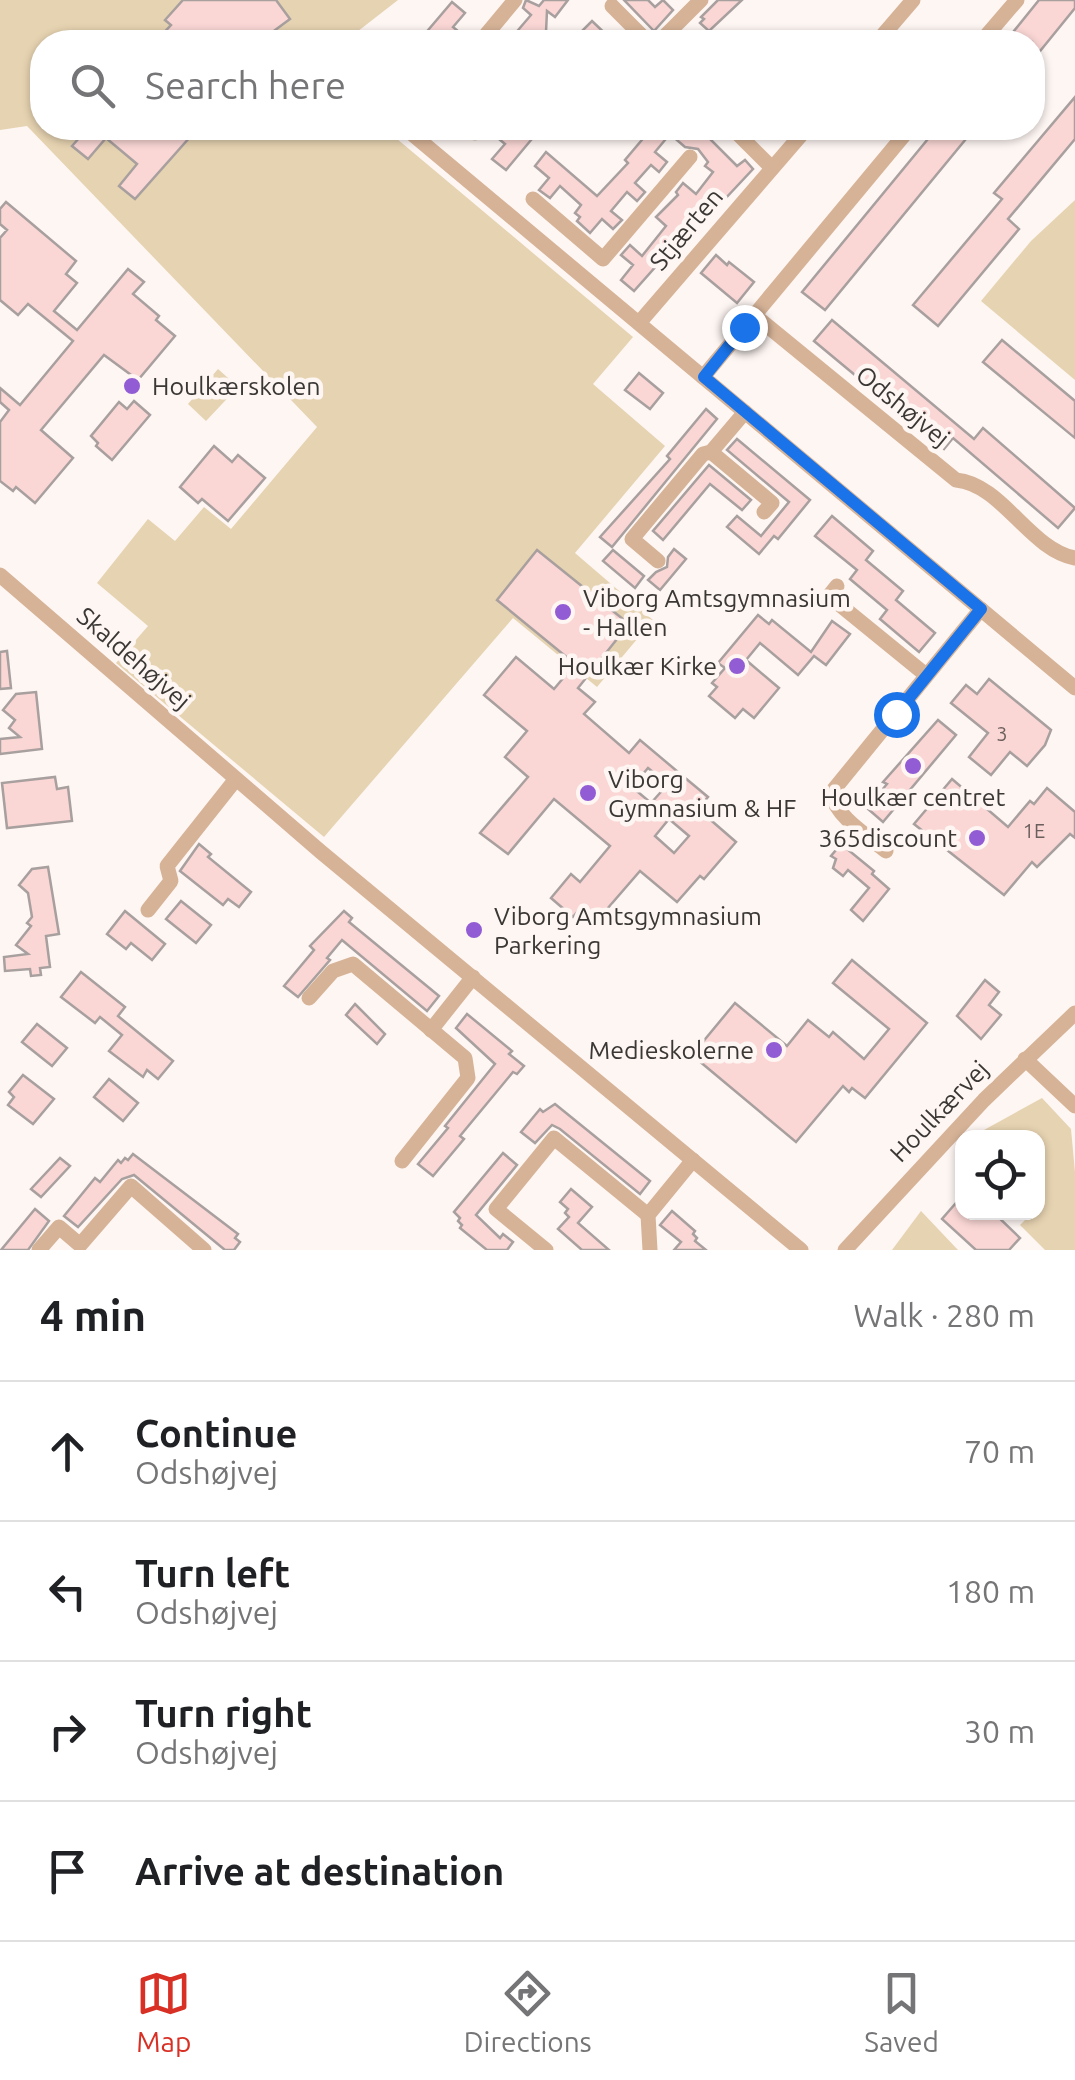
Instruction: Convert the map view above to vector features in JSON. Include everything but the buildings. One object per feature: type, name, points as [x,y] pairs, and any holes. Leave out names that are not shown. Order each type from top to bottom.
[{"type":"street","points":[[490,30],[515,0]]},
{"type":"street","points":[[887,30],[913,0]]},
{"type":"street","points":[[991,30],[1016,0]]},
{"type":"street","points":[[669,30],[691,3]]},
{"type":"street","points":[[612,6],[636,30]]},
{"type":"street","points":[[419,140],[1075,688]]},
{"type":"street","points":[[744,140],[772,168]]},
{"type":"street","name":"Stjærten","points":[[639,324],[796,140]]},
{"type":"street","points":[[704,377],[900,140]]},
{"type":"street","points":[[533,199],[603,259],[690,157]]},
{"type":"street","points":[[546,245],[562,224]]},
{"type":"street","name":"Odshøjvej","points":[[754,315],[956,480],[972,481],[1040,538],[1075,558]]},
{"type":"street","points":[[658,561],[632,539],[703,454],[711,452],[745,412]]},
{"type":"street","points":[[711,452],[772,503],[764,512]]},
{"type":"street","name":"Skaldehøjvej","points":[[0,575],[236,779],[800,1250]]},
{"type":"street","points":[[837,586],[829,596],[926,675]]},
{"type":"street","points":[[886,851],[833,804],[831,793],[981,609]]},
{"type":"street","points":[[148,910],[171,881],[168,866],[236,779]]},
{"type":"street","points":[[309,998],[332,970],[353,964],[465,1058],[468,1078],[402,1161]]},
{"type":"street","points":[[431,1030],[472,977]]},
{"type":"street","name":"Houlkærvej","points":[[845,1250],[1025,1059],[1075,1013]]},
{"type":"street","points":[[1025,1059],[1075,1106]]},
{"type":"street","points":[[546,1250],[496,1209],[554,1138],[648,1215]]},
{"type":"street","points":[[650,1250],[648,1215],[693,1160]]},
{"type":"street","points":[[39,1250],[58,1227],[80,1245],[131,1186],[204,1250]]},
{"type":"shaded area","points":[[0,0],[398,0],[359,30],[30,30],[30,129],[27,126],[0,130]]},
{"type":"shaded area","points":[[40,140],[398,140],[633,337],[593,384],[665,446],[575,553],[653,620],[597,687],[513,618],[324,837],[116,663],[148,626],[97,583],[148,519],[175,541],[204,507],[231,529],[317,427]]},
{"type":"shaded area","points":[[1075,200],[1075,380],[981,301],[1031,241]]},
{"type":"shaded area","points":[[218,369],[238,387],[206,421],[188,404]]},
{"type":"shaded area","points":[[1042,1098],[1071,1129],[1075,1250],[1045,1250],[1020,1225],[1025,1220],[1045,1220],[1045,1130],[984,1130]]},
{"type":"shaded area","points":[[921,1211],[958,1250],[892,1250]]},
{"type":"place","name":"Houlkærskolen","points":[[132,386]]},
{"type":"place","name":"Viborg Amtsgymnasium - Hallen","points":[[563,612]]},
{"type":"place","name":"Houlkær Kirke","points":[[737,666]]},
{"type":"place","name":"Houlkær centret","points":[[913,766]]},
{"type":"place","name":"Viborg Gymnasium & HF","points":[[588,793]]},
{"type":"place","name":"365discount","points":[[977,838]]},
{"type":"place","name":"Viborg Amtsgymnasium Parkering","points":[[474,930]]},
{"type":"place","name":"Medieskolerne","points":[[774,1050]]},
{"type":"route","points":[[744,327],[704,377],[981,609],[896,714]]}]
